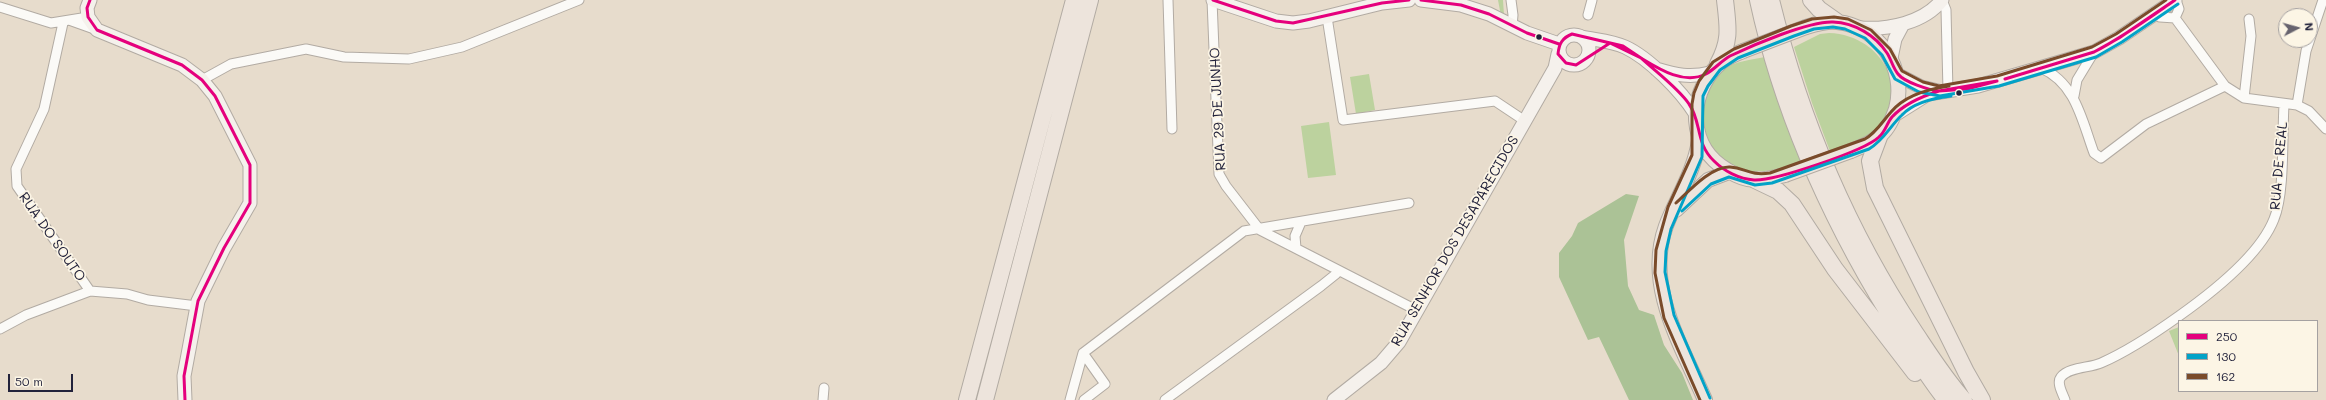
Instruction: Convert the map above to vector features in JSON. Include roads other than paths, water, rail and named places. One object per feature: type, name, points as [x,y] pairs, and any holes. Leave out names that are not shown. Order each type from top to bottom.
[{"type":"highway","points":[[967,400],[1074,0]]},
{"type":"highway","points":[[985,400],[1090,0]]},
{"type":"highway","points":[[1714,69],[1726,47],[1729,31],[1725,0]]},
{"type":"highway","points":[[1758,0],[1790,108],[1833,213],[1869,283],[1912,351],[1946,400]]},
{"type":"highway","points":[[1771,0],[1781,38],[1817,146],[1855,230],[1900,310],[1932,359],[1964,400]]},
{"type":"highway","points":[[1811,0],[1819,10],[1836,22]]},
{"type":"highway","points":[[1879,137],[1870,161],[1875,188],[1962,365],[1982,400]]},
{"type":"highway","points":[[1755,180],[1778,191],[1792,204],[1835,269],[1903,358],[1938,400]]},
{"type":"main road","points":[[1699,141],[1713,161],[1729,172],[1755,180],[1785,175],[1851,151],[1879,137],[1893,116],[1898,101],[1898,75],[1891,58],[1876,39],[1860,28],[1836,22],[1806,27],[1743,51],[1714,69],[1698,93],[1695,112],[1699,141],[1692,171],[1680,191],[1660,250],[1660,284],[1666,309],[1705,400]]},
{"type":"main road","points":[[1671,216],[1689,196],[1708,180],[1729,172]]},
{"type":"street","points":[[90,0],[87,8],[88,17],[97,30]]},
{"type":"street","points":[[202,80],[231,64],[306,49],[344,57],[409,59],[462,47],[580,0]]},
{"type":"street","points":[[1168,0],[1172,129]]},
{"type":"street","points":[[1213,0],[1276,21],[1293,23],[1327,17],[1382,2],[1409,0]]},
{"type":"street","name":"RUA 29 DE JUNHO","points":[[1213,0],[1219,174],[1226,186],[1260,230]]},
{"type":"street","points":[[1421,0],[1461,4],[1489,14],[1512,27],[1559,49],[1566,63],[1571,65],[1580,64],[1610,43]]},
{"type":"street","points":[[1511,0],[1513,15],[1512,27]]},
{"type":"street","points":[[1588,15],[1592,0]]},
{"type":"street","points":[[1860,28],[1875,29],[1903,24],[1933,10],[1942,0],[1946,10],[1944,91]]},
{"type":"street","points":[[1893,116],[1920,98],[1944,91],[1978,86],[2094,52],[2113,42],[2156,13],[2176,0],[2179,9],[2175,18],[2160,17],[2156,13]]},
{"type":"street","points":[[2297,105],[2306,51],[2323,0]]},
{"type":"street","points":[[0,7],[51,23],[88,17]]},
{"type":"street","points":[[1327,17],[1343,120],[1495,101],[1525,121]]},
{"type":"street","name":"RUA DE REAL","points":[[2175,18],[2225,86],[2244,98],[2284,105],[2297,105],[2309,111],[2326,129]]},
{"type":"street","points":[[2244,98],[2251,36],[2249,19]]},
{"type":"street","points":[[66,21],[97,30],[182,65],[202,80],[215,96],[250,165],[250,203],[224,248],[197,306],[184,376],[185,400]]},
{"type":"street","name":"RUA DO SOUTO","points":[[66,21],[44,109],[16,169],[17,186],[90,291]]},
{"type":"street","points":[[1891,58],[1895,39],[1903,24]]},
{"type":"street","points":[[1559,49],[1566,36],[1577,34],[1582,37],[1623,46],[1636,53],[1654,68],[1695,112]]},
{"type":"street","points":[[1582,37],[1589,46],[1587,58]]},
{"type":"street","name":"RUA SENHOR DOS DESAPARECIDOS","points":[[1334,400],[1381,363],[1399,342],[1525,121],[1543,86],[1555,68],[1559,49]]},
{"type":"street","points":[[2074,96],[2077,80],[2094,52]]},
{"type":"street","name":"RUA SENHOR DOS DESAPARECIDOS","points":[[1543,86],[1571,65]]},
{"type":"street","points":[[1654,68],[1680,76],[1696,77],[1714,69]]},
{"type":"street","points":[[2041,68],[2054,74],[2074,96],[2094,153],[2101,158],[2146,124],[2225,86]]},
{"type":"street","points":[[1898,75],[1921,87],[1944,91]]},
{"type":"street","name":"RUA DE REAL","points":[[2065,400],[2059,383],[2061,377],[2067,373],[2101,363],[2179,316],[2243,263],[2267,234],[2275,219],[2279,199],[2284,105]]},
{"type":"street","points":[[1070,400],[1083,353],[1244,232],[1409,203]]},
{"type":"street","points":[[1296,248],[1295,236],[1301,222]]},
{"type":"street","points":[[1260,230],[1418,311]]},
{"type":"street","points":[[1165,400],[1321,286],[1336,274],[1338,270]]},
{"type":"street","points":[[0,329],[26,315],[90,291],[127,294],[148,300],[197,306]]},
{"type":"street","points":[[1083,353],[1105,384],[1084,400]]},
{"type":"street","points":[[823,400],[824,388]]}]
